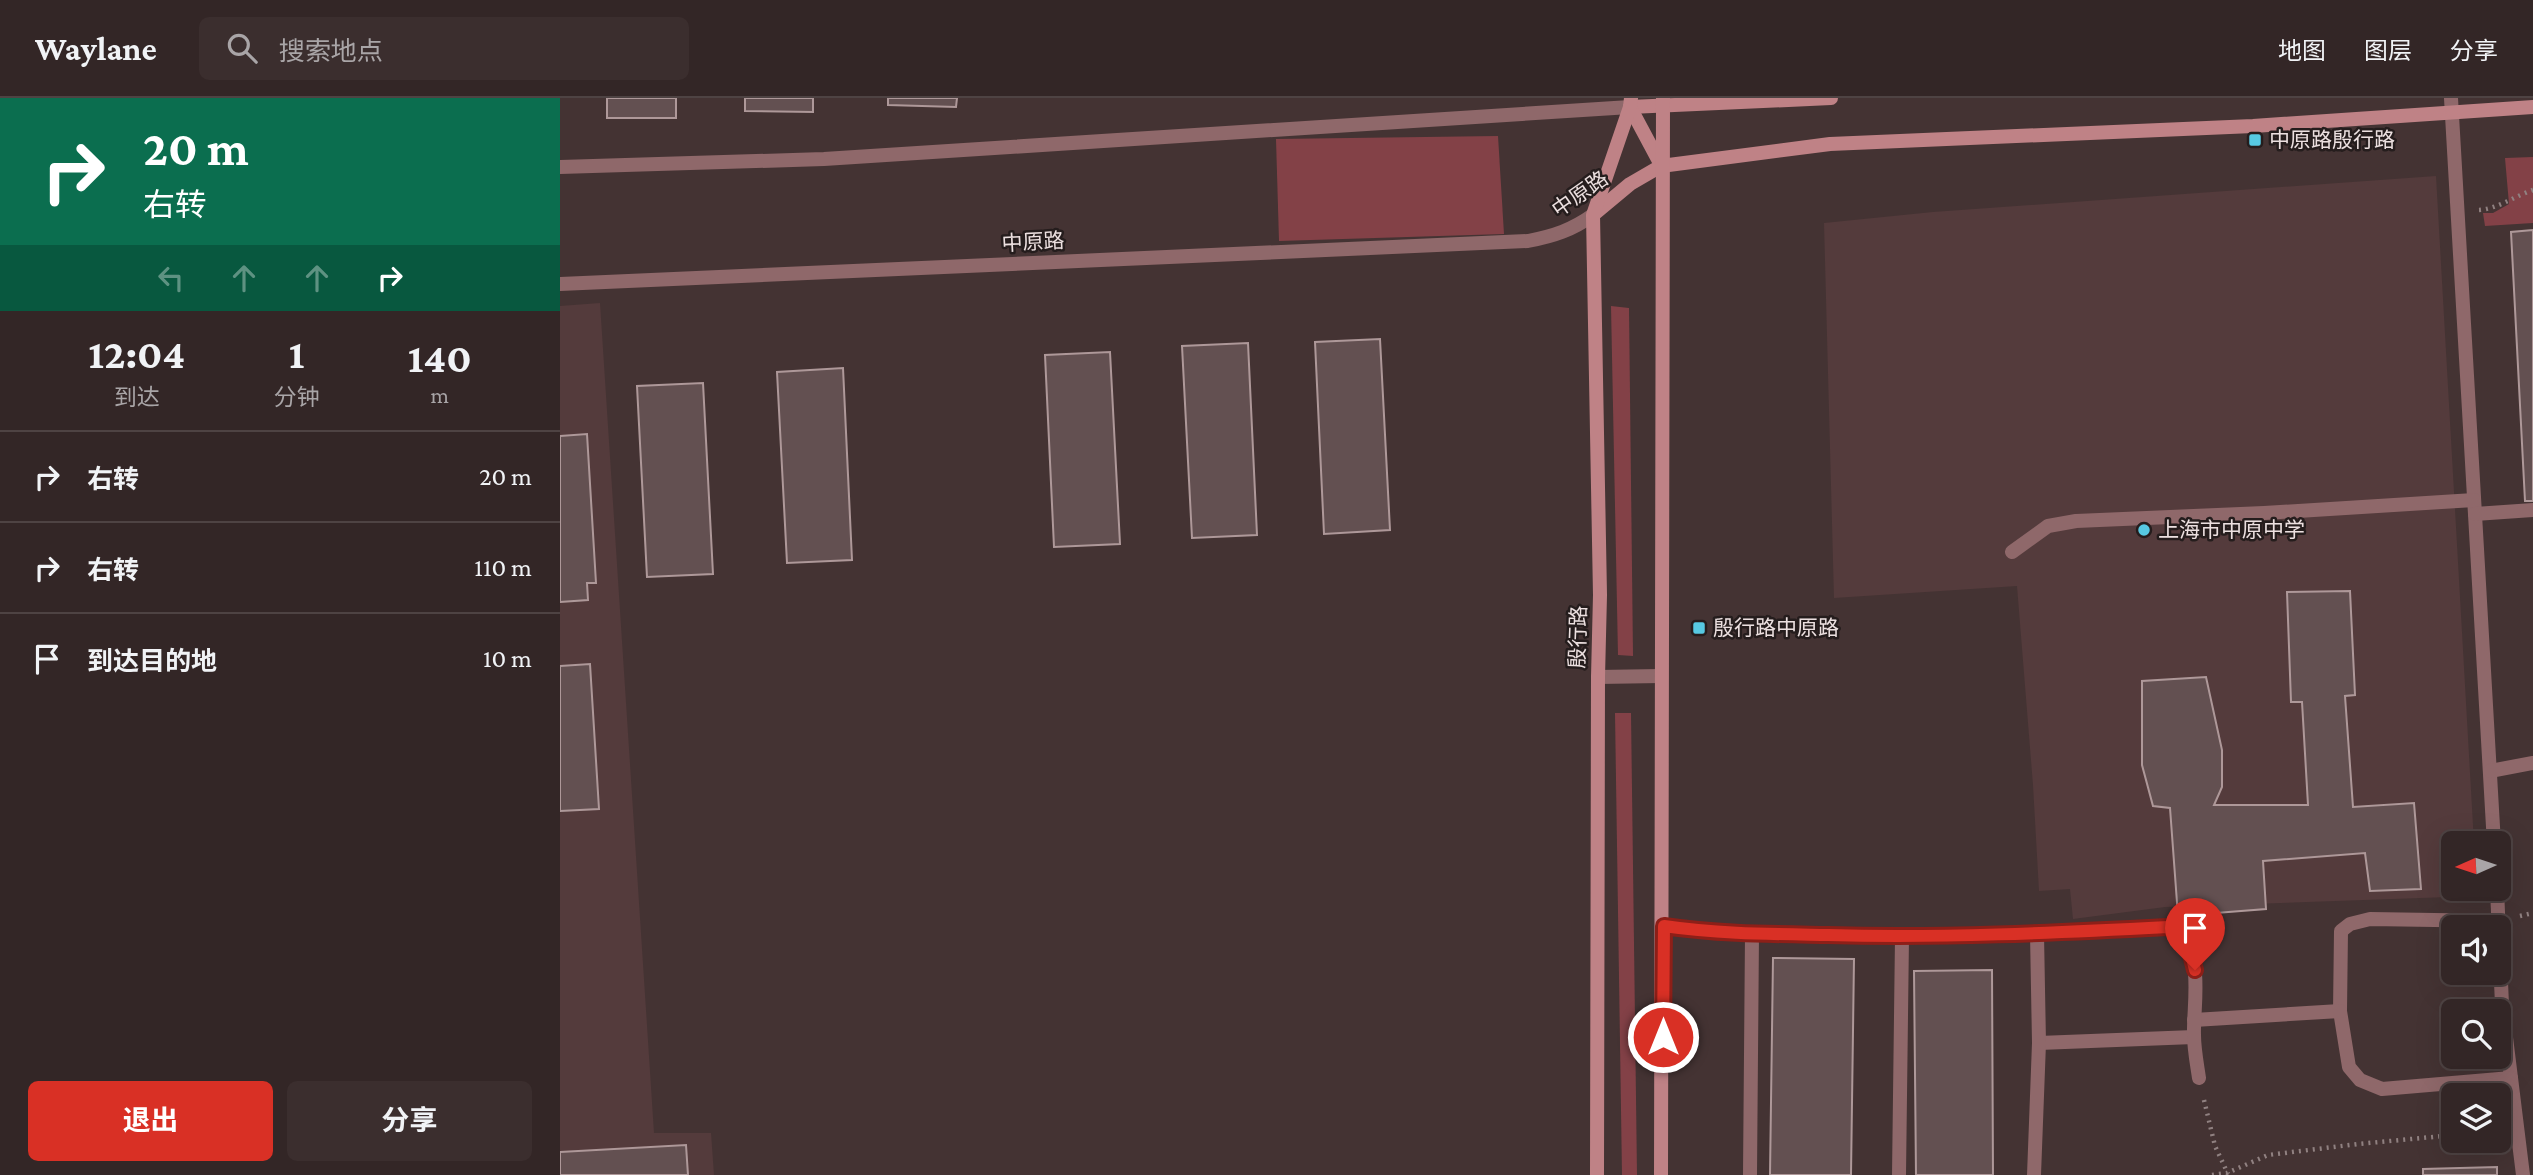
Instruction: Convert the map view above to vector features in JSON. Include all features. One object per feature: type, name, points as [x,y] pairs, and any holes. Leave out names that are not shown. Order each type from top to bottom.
[{"type":"main road","points":[[1661,166],[1631,103],[1831,98]]},
{"type":"main road","points":[[1661,1175],[1664,926],[1661,676],[1663,101]]},
{"type":"main road","name":"殷行路","points":[[1597,1175],[1600,595],[1593,215],[1631,103]]},
{"type":"main road","name":"中原路","points":[[1593,215],[1630,184],[1661,166],[1830,144],[2253,126],[2451,105],[2533,107]]},
{"type":"street","points":[[560,167],[824,159],[1631,103]]},
{"type":"street","points":[[2451,105],[2493,831]]},
{"type":"street","name":"中原路","points":[[560,284],[1528,241],[1572,230],[1593,215]]},
{"type":"street","points":[[2012,552],[2048,526],[2076,521],[2475,507],[2533,510]]},
{"type":"street","points":[[1598,677],[1661,676]]},
{"type":"street","points":[[2490,771],[2533,763]]},
{"type":"street","points":[[2441,920],[2370,919],[2350,924],[2341,931],[2340,1011],[2349,1067],[2360,1080],[2382,1089],[2511,1078]]},
{"type":"street","points":[[1664,926],[1752,934],[1902,937],[2168,927],[2180,933],[2189,945],[2195,970],[2194,1037],[2199,1078]]},
{"type":"street","points":[[1750,1175],[1752,934]]},
{"type":"street","points":[[2034,1175],[2039,1043],[2037,934]]},
{"type":"street","points":[[1899,1175],[1902,937]]},
{"type":"street","points":[[2501,985],[2523,1175]]},
{"type":"street","points":[[2194,1020],[2340,1011]]},
{"type":"street","points":[[2039,1043],[2194,1037]]},
{"type":"path","points":[[2457,212],[2491,209],[2512,197],[2533,190]]},
{"type":"path","points":[[2199,1078],[2215,1146],[2227,1174]]},
{"type":"path","points":[[2212,1175],[2227,1174],[2268,1155],[2441,1136]]},
{"type":"shaded area","points":[[1498,136],[1504,234],[1279,241],[1276,139]]},
{"type":"shaded area","points":[[2533,157],[2533,223],[2485,226],[2483,213],[2493,213],[2509,204],[2505,158]]},
{"type":"shaded area","name":"上海市中原中学","points":[[2436,176],[2473,831],[2441,831],[2441,897],[2165,907],[2073,919],[2070,889],[2039,891],[2017,586],[1834,598],[1824,223],[1933,212]]},
{"type":"shaded area","points":[[600,303],[654,1133],[711,1133],[714,1175],[560,1175],[560,306]]},
{"type":"shaded area","points":[[1611,306],[1629,308],[1633,656],[1618,655]]},
{"type":"shaded area","points":[[1615,713],[1631,713],[1637,1175],[1622,1175]]},
{"type":"building","points":[[607,98],[676,98],[676,118],[607,118]]},
{"type":"building","points":[[745,98],[813,98],[813,112],[745,111]]},
{"type":"building","points":[[888,98],[957,98],[956,107],[888,105]]},
{"type":"building","points":[[2533,230],[2533,501],[2525,501],[2511,232]]},
{"type":"building","points":[[1380,339],[1390,530],[1324,534],[1315,342]]},
{"type":"building","points":[[1248,343],[1257,535],[1192,538],[1182,346]]},
{"type":"building","points":[[1110,352],[1120,544],[1054,547],[1045,355]]},
{"type":"building","points":[[843,368],[852,560],[787,563],[777,372]]},
{"type":"building","points":[[703,383],[713,574],[647,577],[637,386]]},
{"type":"building","points":[[587,434],[596,583],[587,583],[588,600],[560,602],[560,436]]},
{"type":"building","points":[[2350,591],[2355,695],[2345,696],[2353,807],[2414,803],[2421,889],[2370,891],[2365,853],[2263,861],[2266,909],[2178,916],[2170,808],[2153,806],[2142,765],[2142,681],[2206,677],[2222,750],[2222,787],[2214,805],[2308,805],[2302,702],[2291,702],[2287,592]]},
{"type":"building","points":[[590,664],[599,809],[560,811],[560,666]]},
{"type":"building","points":[[1773,958],[1854,959],[1851,1175],[1770,1175]]},
{"type":"building","points":[[1992,970],[1993,1175],[1916,1175],[1914,971]]},
{"type":"building","points":[[686,1145],[688,1175],[560,1175],[560,1152]]},
{"type":"building","points":[[2497,1167],[2497,1175],[2423,1175],[2423,1169]]},
{"type":"place","name":"中原路殷行路","points":[[2255,140]]},
{"type":"place","name":"上海市中原中学","points":[[2144,530]]},
{"type":"place","name":"殷行路中原路","points":[[1699,628]]},
{"type":"route","points":[[1663,1037],[1664,926],[1752,934],[1902,937],[2168,927],[2180,933],[2189,945],[2195,970]]}]
